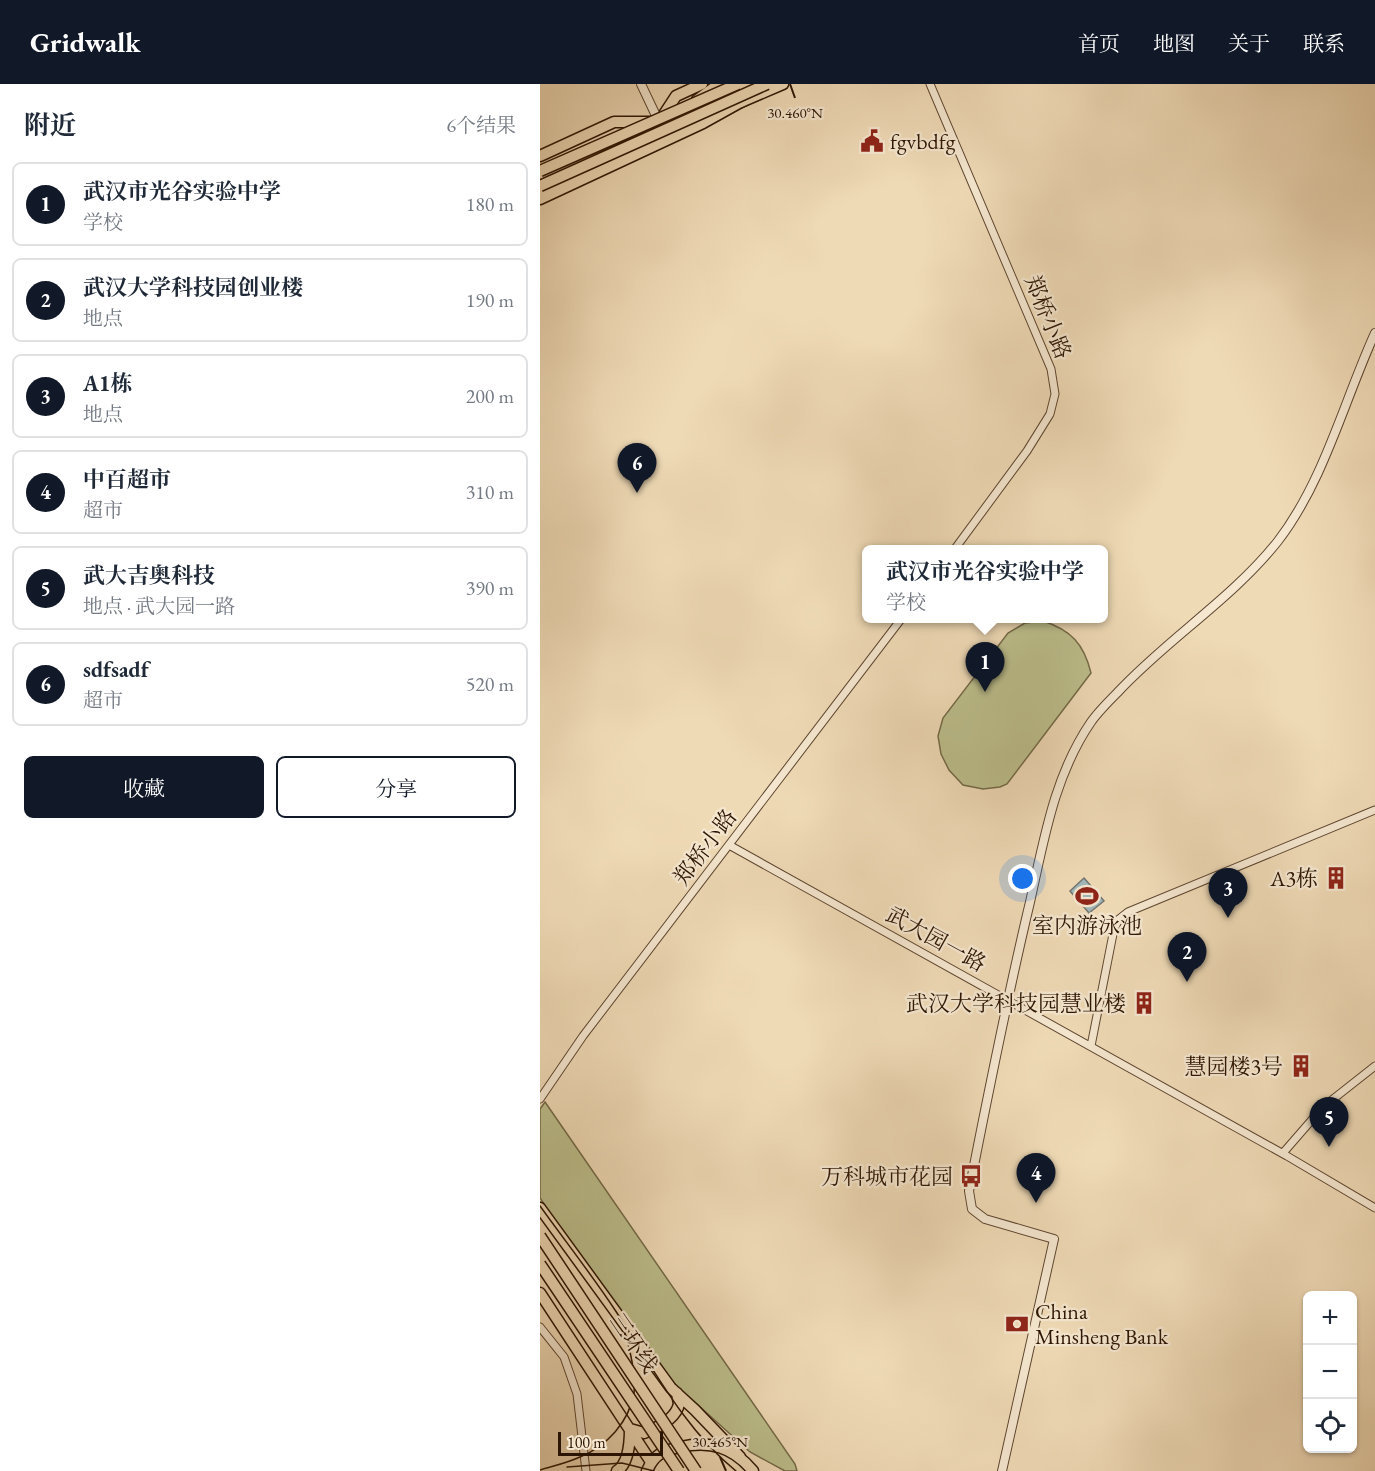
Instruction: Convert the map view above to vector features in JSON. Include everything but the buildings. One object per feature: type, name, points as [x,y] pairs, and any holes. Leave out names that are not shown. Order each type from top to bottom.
[{"type":"main road","points":[[540,192],[628,152],[659,122],[676,96],[702,84]]},
{"type":"main road","points":[[688,106],[719,84]]},
{"type":"main road","points":[[540,171],[738,84]]},
{"type":"main road","points":[[540,186],[767,84]]},
{"type":"main road","points":[[540,156],[614,122],[689,123],[783,84]]},
{"type":"main road","points":[[540,199],[703,123],[748,98]]},
{"type":"main road","points":[[540,1208],[671,1388],[753,1471]]},
{"type":"main road","name":"三环线","points":[[540,1236],[696,1471]]},
{"type":"main road","name":"三环线","points":[[540,1264],[679,1471]]},
{"type":"main road","points":[[540,1293],[630,1429],[649,1466],[659,1453],[695,1443],[717,1446],[740,1457]]},
{"type":"main road","points":[[630,1429],[644,1433],[668,1420],[679,1404],[677,1393]]},
{"type":"main road","points":[[617,1471],[623,1467],[626,1460],[630,1429]]},
{"type":"street","points":[[641,84],[659,122]]},
{"type":"street","name":"郑桥小路","points":[[930,84],[1051,369],[1054,394],[1050,414],[1027,451],[957,545]]},
{"type":"street","points":[[1002,1471],[1054,1239],[985,1219],[972,1209],[969,1191],[1007,999],[1052,808],[1065,769],[1091,722],[1130,678],[1249,574],[1278,541],[1316,478],[1375,333]]},
{"type":"street","name":"郑桥小路","points":[[540,1099],[583,1036],[898,623]]},
{"type":"street","points":[[1090,1046],[1114,929],[1119,919],[1128,912],[1375,810]]},
{"type":"street","name":"武大园一路","points":[[729,845],[1282,1153],[1375,1208]]},
{"type":"street","points":[[1282,1153],[1323,1107],[1375,1066]]},
{"type":"street","points":[[540,1327],[564,1358],[578,1394],[586,1471]]},
{"type":"green space","points":[[1025,623],[1053,625],[1069,634],[1080,646],[1091,673],[1007,784],[983,789],[963,785],[949,770],[941,754],[938,736],[943,718],[1008,633]]},
{"type":"green space","points":[[545,1102],[795,1464],[797,1471],[785,1471],[750,1452],[689,1397],[669,1393],[540,1198],[540,1109]]},
{"type":"water","name":"室内游泳池","points":[[1084,878],[1104,901],[1089,913],[1070,891]]},
{"type":"tram line","points":[[540,1206],[606,1297],[670,1396],[700,1436],[736,1471]]},
{"type":"tram line","points":[[540,1470],[590,1452],[608,1440],[622,1423],[634,1393],[632,1363],[625,1333]]},
{"type":"tram line","points":[[567,1467],[622,1463],[654,1471]]},
{"type":"place","name":"fgvbdfg","points":[[872,141]]},
{"type":"place","name":"sdfsadf","points":[[637,493]]},
{"type":"place","name":"武汉市光谷实验中学","points":[[985,692]]},
{"type":"place","name":"A3栋","points":[[1336,878]]},
{"type":"place","name":"室内游泳池","points":[[1087,896]]},
{"type":"place","name":"A1栋","points":[[1228,918]]},
{"type":"place","name":"武汉大学科技园创业楼","points":[[1187,982]]},
{"type":"place","name":"武汉大学科技园慧业楼","points":[[1144,1003]]},
{"type":"place","name":"慧园楼3号","points":[[1301,1066]]},
{"type":"place","name":"武大吉奥科技","points":[[1329,1147]]},
{"type":"place","name":"万科城市花园","points":[[971,1176]]},
{"type":"place","name":"中百超市","points":[[1036,1203]]},
{"type":"place","name":"China Minsheng Bank","points":[[1017,1324]]}]
